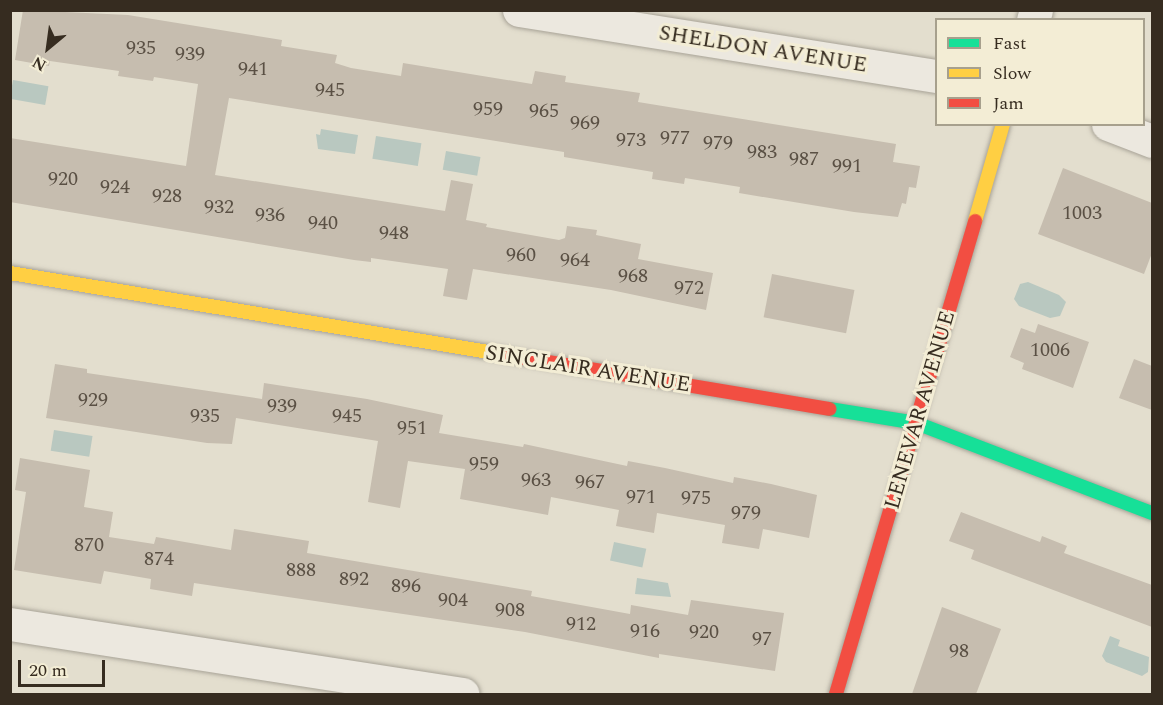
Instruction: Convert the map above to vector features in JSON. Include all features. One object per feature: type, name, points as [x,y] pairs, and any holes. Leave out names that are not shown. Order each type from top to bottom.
[{"type":"street","name":"SHELDON AVENUE","points":[[519,10],[935,76]]},
{"type":"street","name":"LENEVAR AVENUE","points":[[836,694],[1002,126]]},
{"type":"street","points":[[1113,126],[1152,141]]},
{"type":"street","name":"SINCLAIR AVENUE","points":[[10,273],[916,423],[1152,513]]},
{"type":"street","points":[[10,624],[463,694]]},
{"type":"shaded area","points":[[13,80],[48,86],[45,105],[10,99]]},
{"type":"shaded area","points":[[321,129],[358,135],[355,154],[318,149],[316,134],[320,135]]},
{"type":"shaded area","points":[[376,136],[421,143],[418,166],[372,159]]},
{"type":"shaded area","points":[[446,151],[480,157],[477,176],[443,170]]},
{"type":"shaded area","points":[[1028,282],[1059,295],[1066,302],[1060,316],[1050,318],[1019,306],[1014,299],[1020,284]]},
{"type":"shaded area","points":[[54,430],[93,436],[89,457],[51,451]]},
{"type":"shaded area","points":[[614,542],[646,549],[642,567],[610,561]]},
{"type":"shaded area","points":[[637,578],[668,583],[671,597],[635,594]]},
{"type":"shaded area","points":[[1110,636],[1120,640],[1118,646],[1149,657],[1148,672],[1142,676],[1106,662],[1102,656]]},
{"type":"building","points":[[23,10],[128,15],[282,40],[281,46],[337,55],[335,63],[351,68],[401,76],[403,63],[532,84],[535,71],[566,76],[565,82],[640,93],[638,102],[896,144],[893,162],[920,166],[916,188],[909,187],[906,204],[902,203],[898,217],[854,212],[739,193],[740,187],[685,178],[684,184],[652,179],[653,172],[564,157],[564,152],[229,98],[215,175],[445,211],[451,180],[473,184],[466,220],[487,224],[486,227],[559,240],[565,238],[567,226],[597,230],[596,235],[641,244],[638,259],[713,273],[706,310],[611,290],[473,269],[467,300],[443,296],[448,269],[371,258],[371,262],[354,260],[10,202],[10,138],[186,166],[198,84],[154,77],[153,81],[118,76],[119,71],[50,61],[49,66],[15,60]]},
{"type":"building","points":[[1063,168],[1152,203],[1152,253],[1144,274],[1038,234]]},
{"type":"building","points":[[772,274],[854,290],[846,333],[764,317]]},
{"type":"building","points":[[1038,324],[1089,342],[1073,388],[1022,369],[1024,363],[1010,357],[1021,328],[1035,333]]},
{"type":"building","points":[[1134,359],[1152,366],[1152,410],[1119,398]]},
{"type":"building","points":[[55,364],[87,369],[87,373],[262,399],[264,383],[367,399],[443,415],[439,433],[523,447],[524,444],[627,466],[628,461],[733,483],[734,477],[771,484],[817,495],[809,538],[763,529],[759,549],[722,543],[725,525],[657,513],[654,533],[616,526],[619,510],[551,497],[548,515],[460,499],[465,469],[408,461],[400,508],[368,502],[378,441],[236,418],[232,444],[207,443],[46,418]]},
{"type":"building","points":[[20,458],[90,470],[84,507],[113,512],[109,537],[154,544],[156,537],[231,550],[234,529],[309,541],[307,553],[532,591],[531,596],[630,614],[631,605],[688,615],[691,600],[784,613],[775,671],[659,654],[659,658],[525,632],[194,583],[192,596],[150,589],[151,579],[104,571],[101,584],[14,570],[26,492],[15,490]]},
{"type":"building","points":[[961,512],[1040,542],[1042,536],[1067,546],[1064,553],[1152,585],[1152,627],[971,559],[974,550],[949,541]]},
{"type":"building","points":[[942,607],[1001,629],[976,694],[912,694]]},
{"type":"traffic: fast","points":[[830,409],[916,423],[1152,513]]},
{"type":"traffic: slow","points":[[975,221],[1002,126]]},
{"type":"traffic: slow","points":[[10,273],[507,355]]},
{"type":"traffic: jam","points":[[836,694],[975,221]]},
{"type":"traffic: jam","points":[[507,355],[830,409]]}]
